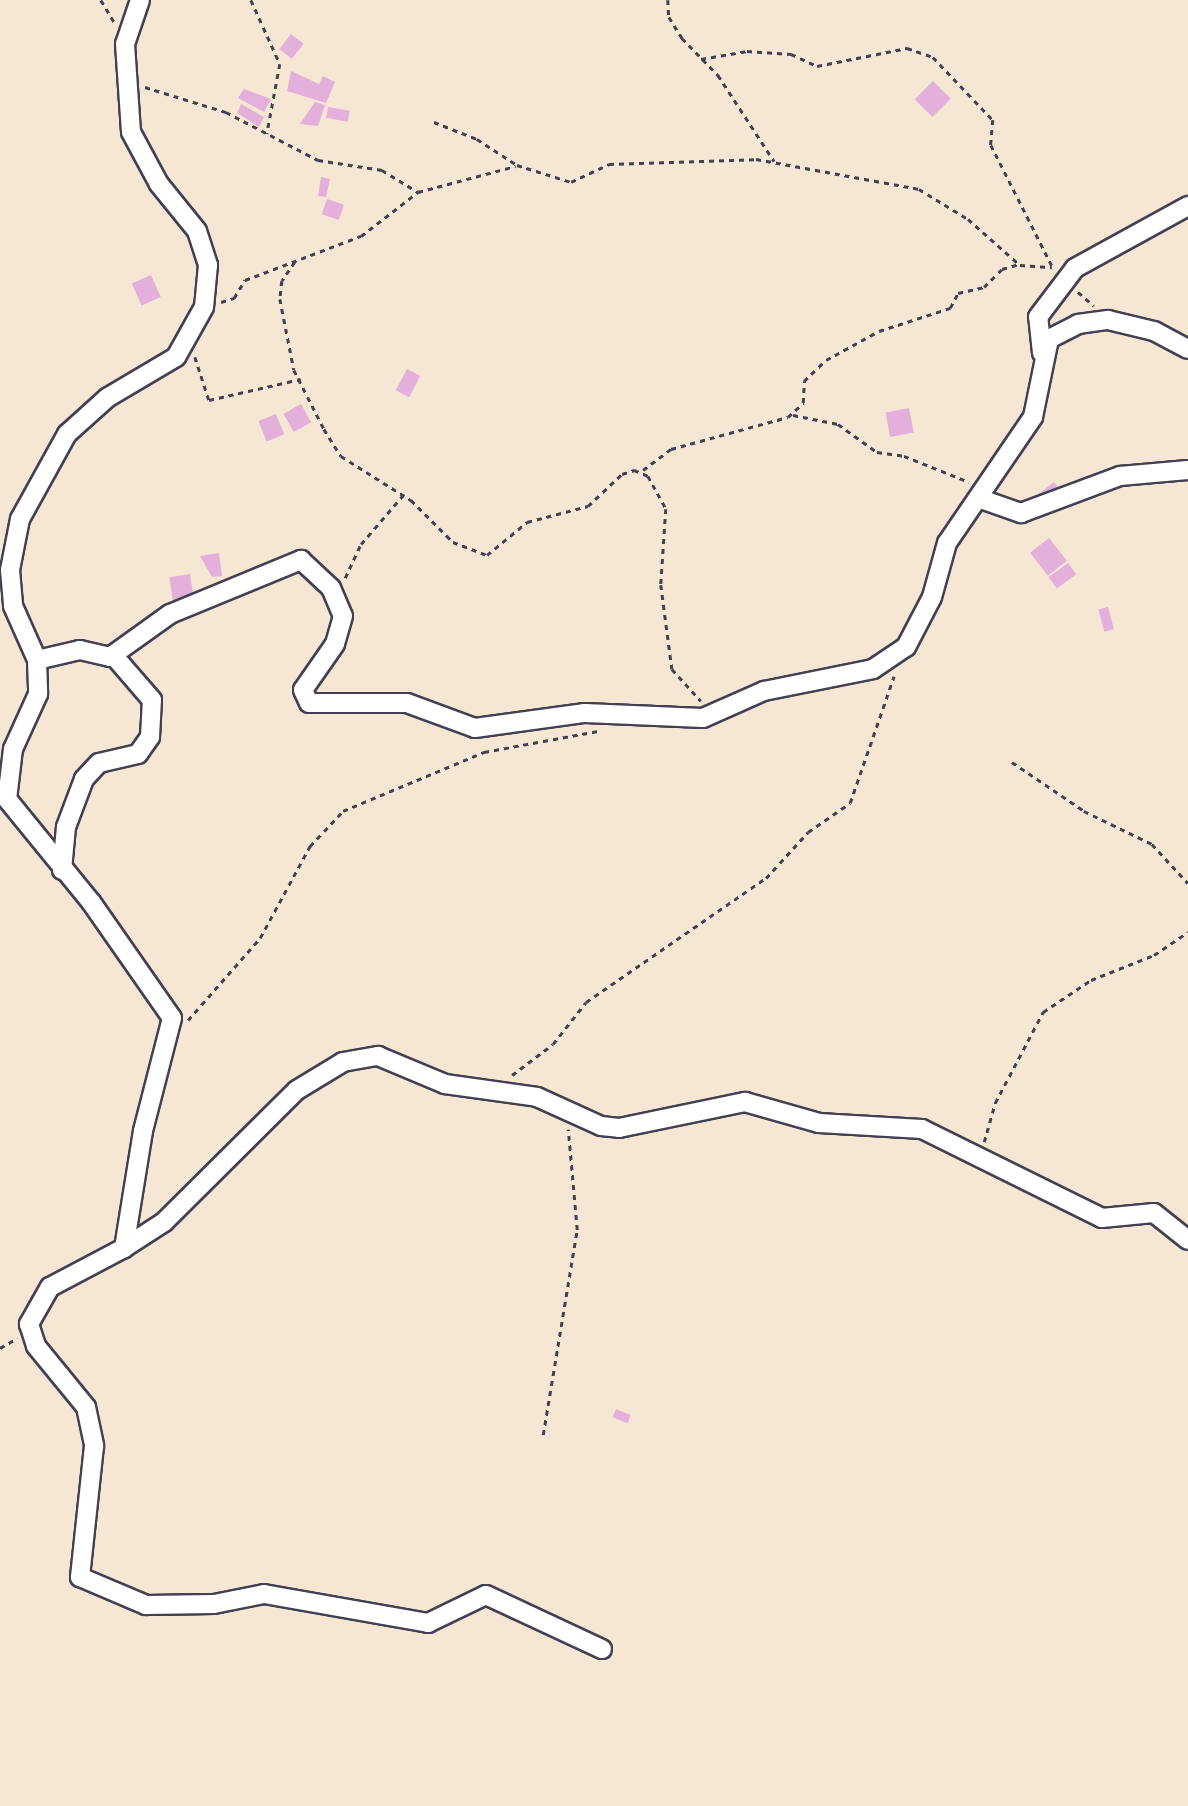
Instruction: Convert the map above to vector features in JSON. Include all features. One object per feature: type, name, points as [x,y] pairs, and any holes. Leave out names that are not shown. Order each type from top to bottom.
[{"type":"street","points":[[124,1248],[143,1131],[170,1036],[167,1006],[150,992],[7,799],[13,749],[38,694],[37,660],[13,606],[10,570],[32,492],[67,434],[107,398],[176,358],[189,340],[204,307],[208,265],[197,231],[140,153],[131,132],[125,44],[140,0]]},
{"type":"street","points":[[37,660],[80,650],[100,659],[113,655],[170,614],[301,560],[331,588],[343,616],[335,644],[303,690],[309,703],[407,703],[475,728],[585,713],[712,714],[764,691],[873,668],[906,647],[932,597],[941,555],[1034,417],[1042,353],[1037,321],[1079,265],[1188,205]]},
{"type":"street","points":[[1042,353],[1049,339],[1069,327],[1108,320],[1154,331],[1188,349]]},
{"type":"street","points":[[982,492],[1021,513],[1120,476],[1188,470]]},
{"type":"street","points":[[62,870],[66,827],[84,779],[99,763],[138,754],[150,737],[152,700],[113,655]]},
{"type":"street","points":[[603,1649],[486,1595],[428,1623],[264,1594],[146,1605],[86,1585],[80,1567],[94,1446],[86,1407],[30,1335],[33,1312],[50,1287],[124,1248],[164,1222],[280,1103],[343,1062],[378,1056],[445,1084],[491,1088],[619,1128],[745,1102],[819,1123],[922,1129],[988,1159],[1102,1218],[1154,1213],[1188,1240]]},
{"type":"path","points":[[94,0],[101,1]]},
{"type":"path","points":[[251,0],[280,64],[267,134]]},
{"type":"path","points":[[668,0],[669,17],[774,162]]},
{"type":"path","points":[[701,58],[747,51],[791,54],[817,66],[907,48],[933,57],[993,120],[990,145],[1052,267],[1108,320]]},
{"type":"path","points":[[129,81],[226,113],[318,160],[382,170],[418,192]]},
{"type":"path","points":[[434,122],[477,139],[517,165],[571,183],[609,164],[774,162],[919,189],[968,219],[1019,264]]},
{"type":"path","points":[[204,307],[234,298],[245,280],[361,236],[418,192],[517,165]]},
{"type":"path","points":[[295,262],[282,281],[281,299],[301,379],[341,456],[404,494],[453,542],[487,555],[527,522],[588,506],[608,483],[642,471],[671,449],[717,441],[792,415],[803,403],[804,381],[826,359],[879,331],[950,309],[958,293],[984,287],[1002,269],[1019,264],[1052,267]]},
{"type":"path","points":[[189,340],[209,400],[301,379]]},
{"type":"path","points":[[792,415],[838,424],[877,452],[982,492]]},
{"type":"path","points":[[642,471],[666,509],[661,585],[674,675],[712,714]]},
{"type":"path","points":[[344,586],[352,557],[404,494]]},
{"type":"path","points":[[491,1088],[541,1056],[586,1002],[766,878],[808,832],[850,803],[906,647]]},
{"type":"path","points":[[170,1036],[260,938],[310,846],[343,811],[484,752],[608,729]]},
{"type":"path","points":[[1012,762],[1084,811],[1152,844],[1188,883]]},
{"type":"path","points":[[988,1159],[988,1122],[1043,1012],[1091,980],[1154,955],[1188,932]]},
{"type":"path","points":[[543,1435],[577,1230],[569,1111]]},
{"type":"path","points":[[0,1348],[30,1335]]},
{"type":"building","points":[[291,34],[304,44],[292,59],[279,49]]},
{"type":"building","points":[[291,71],[319,84],[323,76],[335,82],[326,103],[287,91]]},
{"type":"building","points":[[933,81],[951,99],[932,117],[915,99]]},
{"type":"building","points":[[244,89],[271,99],[264,112],[238,98]]},
{"type":"building","points":[[315,102],[325,105],[318,126],[300,124]]},
{"type":"building","points":[[241,104],[264,117],[259,127],[237,113]]},
{"type":"building","points":[[328,107],[350,111],[348,122],[326,118]]},
{"type":"building","points":[[321,177],[330,179],[326,197],[318,196]]},
{"type":"building","points":[[327,199],[344,205],[339,220],[322,214]]},
{"type":"building","points":[[151,275],[161,297],[142,305],[132,284]]},
{"type":"building","points":[[407,369],[420,376],[409,397],[396,390]]},
{"type":"building","points":[[301,404],[311,422],[294,432],[284,414]]},
{"type":"building","points":[[909,408],[914,433],[890,437],[885,413]]},
{"type":"building","points":[[276,414],[284,434],[267,442],[258,421]]},
{"type":"building","points":[[1054,482],[1061,491],[1042,505],[1035,497]]},
{"type":"building","points":[[1049,538],[1067,561],[1048,576],[1030,553]]},
{"type":"building","points":[[219,553],[222,576],[212,577],[200,556]]},
{"type":"building","points":[[1068,563],[1076,574],[1057,588],[1049,577]]},
{"type":"building","points":[[190,574],[194,599],[173,602],[169,577]]},
{"type":"building","points":[[1108,607],[1114,629],[1104,632],[1098,610]]},
{"type":"building","points":[[616,1409],[631,1415],[627,1423],[613,1417]]}]
